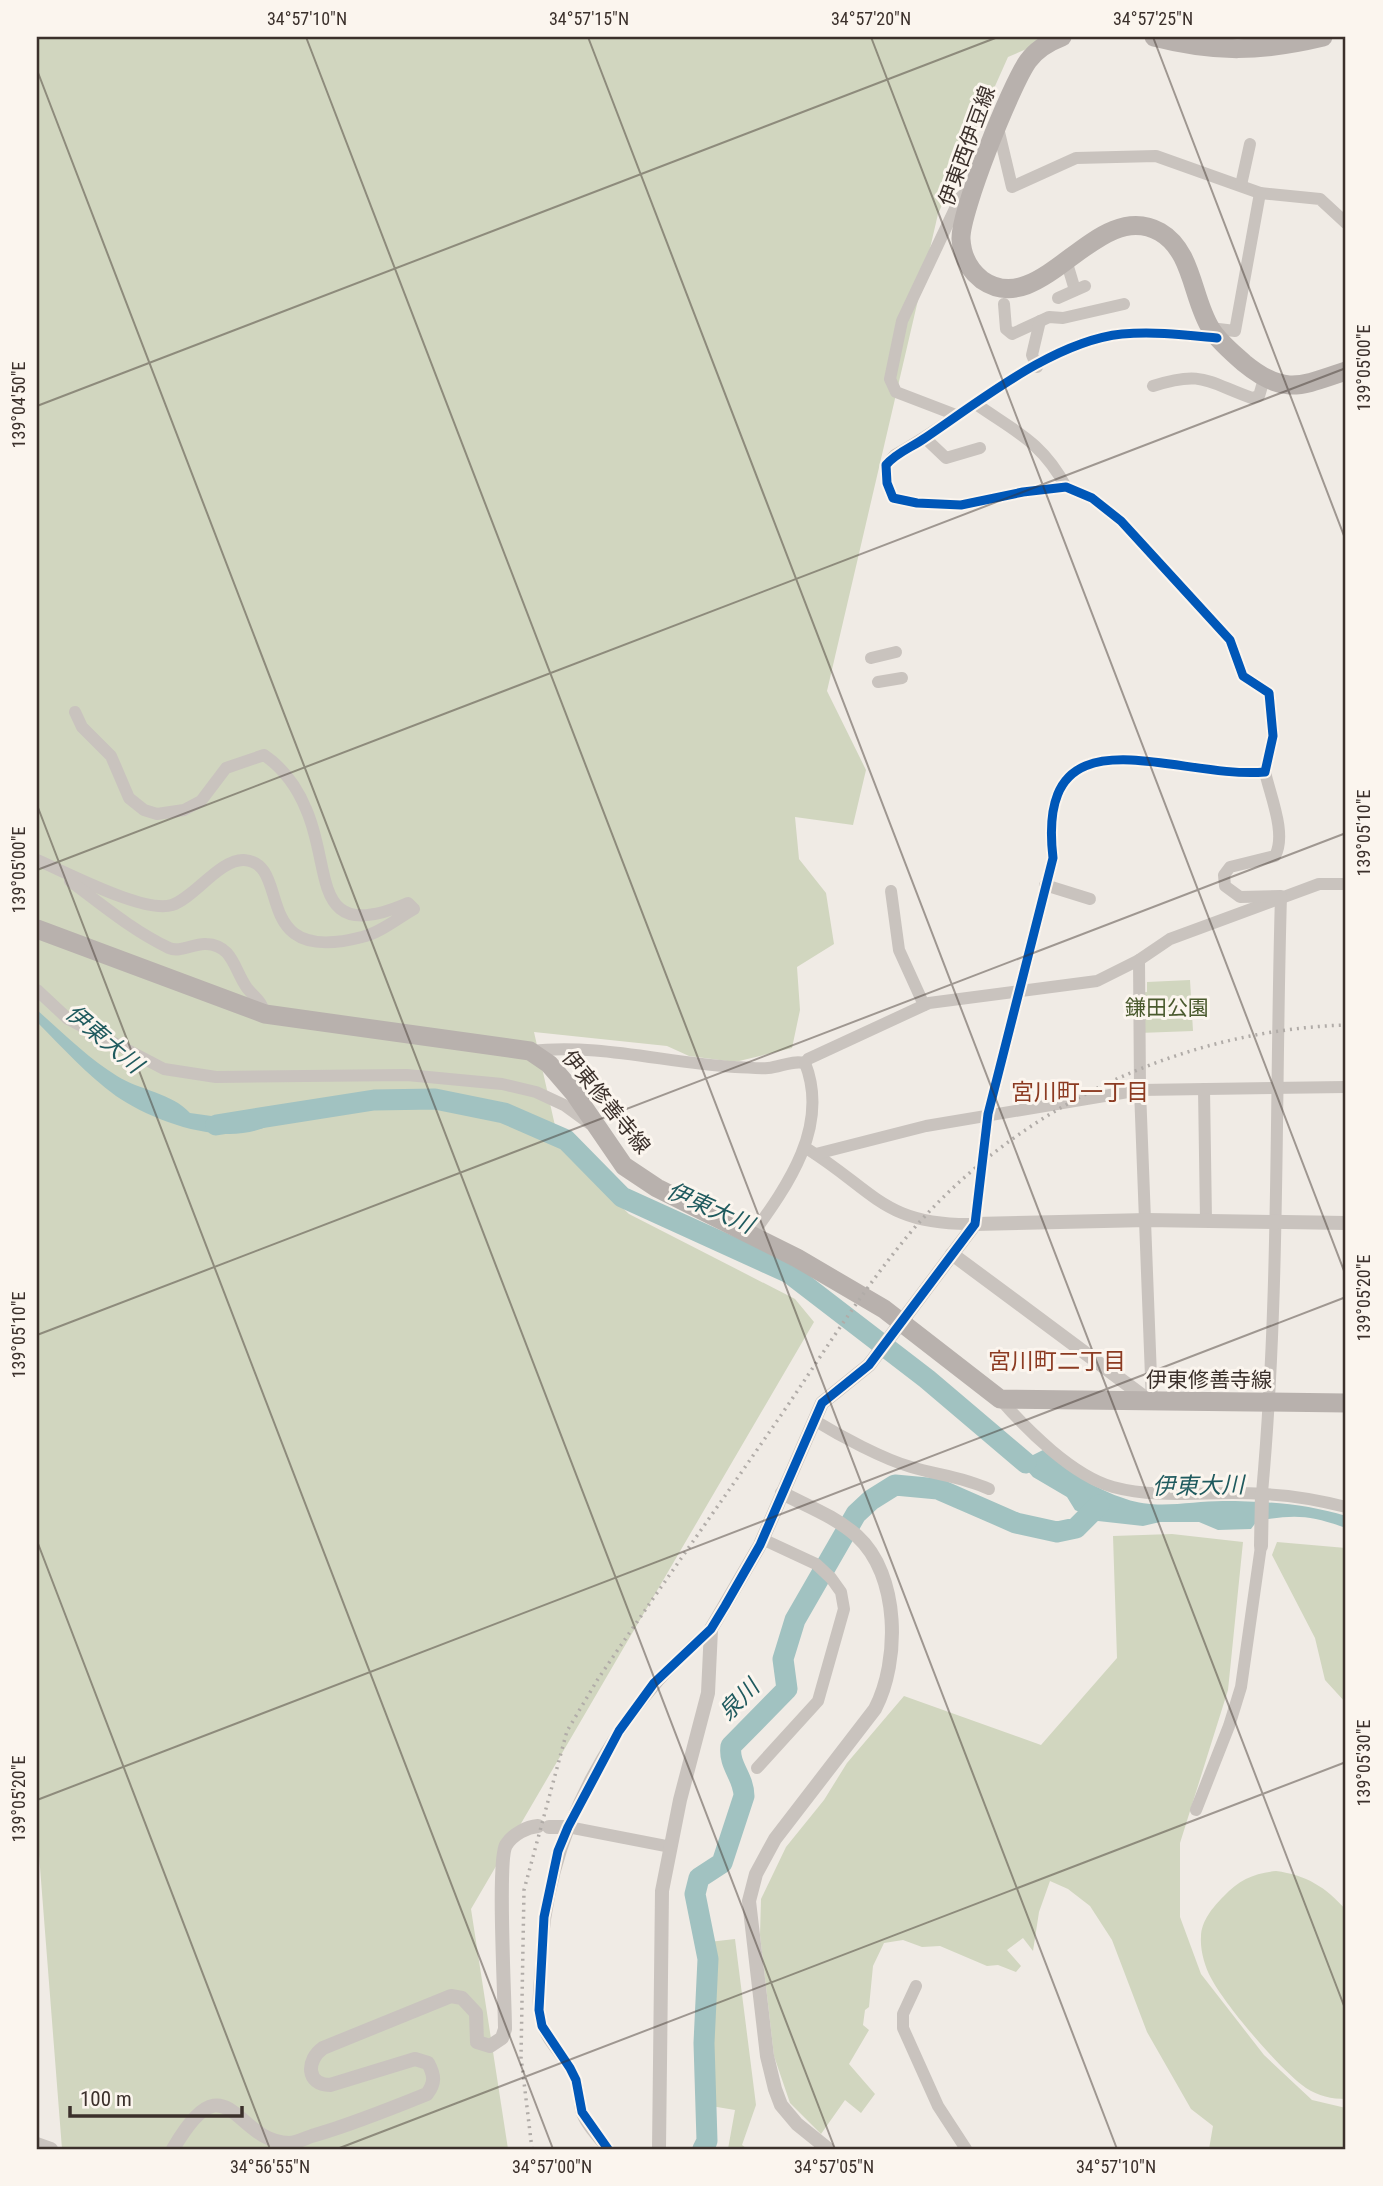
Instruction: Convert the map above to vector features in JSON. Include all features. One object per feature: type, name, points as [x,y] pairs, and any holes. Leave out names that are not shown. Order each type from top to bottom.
[{"type":"main road","name":"伊東西伊豆線","points":[[1062,37],[1044,46],[1028,62],[1012,89],[963,219],[961,242],[971,270],[980,279],[1007,287],[1028,285],[1111,231],[1134,226],[1152,228],[1170,240],[1183,258],[1214,333],[1264,379],[1298,387],[1346,371]]},
{"type":"main road","points":[[1154,37],[1228,51],[1284,45],[1323,37]]},
{"type":"main road","name":"伊東修善寺線","points":[[37,929],[265,1014],[530,1051],[548,1064],[565,1083],[624,1166],[657,1188],[797,1258],[1000,1399],[1152,1403],[1346,1403]]},
{"type":"street","points":[[998,128],[1012,187],[1076,159],[1156,156],[1260,193],[1321,199],[1346,223]]},
{"type":"street","points":[[1241,185],[1250,144]]},
{"type":"street","points":[[956,415],[896,392],[890,379],[902,321],[960,198],[975,185]]},
{"type":"street","points":[[1260,193],[1235,331],[1120,334],[1088,342],[1037,367],[956,415],[925,438],[895,455],[886,465],[887,483],[893,498],[917,503],[961,505],[1023,492],[1066,488],[1092,498],[1121,521],[1230,640],[1243,676],[1269,693],[1273,736],[1265,772],[1279,837],[1279,850],[1275,856],[1230,867],[1224,875],[1226,886],[1240,897],[1281,896]]},
{"type":"street","points":[[1058,298],[1080,288],[1066,260]]},
{"type":"street","points":[[1004,304],[1009,334],[1040,321],[1124,304]]},
{"type":"street","points":[[1037,367],[1032,355],[1040,321]]},
{"type":"street","points":[[1153,386],[1178,378],[1202,378],[1252,398],[1259,396],[1264,379]]},
{"type":"street","points":[[976,404],[1024,433],[1056,468],[1066,488]]},
{"type":"street","points":[[925,438],[946,458],[980,448]]},
{"type":"street","points":[[871,658],[896,652]]},
{"type":"street","points":[[878,682],[902,678]]},
{"type":"street","points":[[37,860],[103,890],[158,908],[174,905],[229,864],[244,860],[256,865],[270,878],[277,913],[292,935],[307,942],[364,937],[414,909],[408,903],[379,916],[363,917],[342,911],[329,897],[307,810],[281,767],[264,755],[226,768],[201,801],[184,810],[157,814],[144,810],[129,798],[111,756],[82,727],[75,712]]},
{"type":"street","points":[[608,2149],[582,2112],[576,2080],[542,2026],[540,2010],[544,1917],[558,1852],[568,1827],[620,1731],[640,1702],[680,1656],[711,1629],[762,1539],[822,1403],[869,1366],[975,1224],[988,1114],[1017,990],[1053,858],[1049,823],[1053,798],[1068,776],[1092,761],[1112,759],[1236,775],[1265,772]]},
{"type":"street","points":[[64,871],[70,881],[146,936],[173,950],[204,943],[220,947],[230,956],[248,989],[261,1000],[265,1014]]},
{"type":"street","points":[[530,1051],[559,1048],[600,1049],[715,1066],[768,1069],[797,1061],[805,1063],[924,1005],[1097,981],[1139,960],[1170,939],[1319,884],[1346,884]]},
{"type":"street","points":[[1045,885],[1090,899]]},
{"type":"street","points":[[891,891],[899,950],[924,1005]]},
{"type":"street","points":[[1196,1810],[1229,1726],[1241,1687],[1261,1546],[1262,1493],[1270,1402],[1281,896]]},
{"type":"street","points":[[1139,960],[1140,1090],[1152,1403]]},
{"type":"street","points":[[37,990],[68,1019],[164,1069],[228,1077],[407,1075],[502,1084],[536,1092],[564,1105],[600,1131]]},
{"type":"street","points":[[752,1235],[811,1151],[812,1092],[805,1063]]},
{"type":"street","points":[[811,1151],[988,1114],[1140,1090],[1346,1087]]},
{"type":"street","points":[[1204,1088],[1206,1220]]},
{"type":"street","points":[[811,1151],[863,1192],[895,1211],[914,1219],[941,1224],[1147,1220],[1346,1223]]},
{"type":"street","points":[[953,1254],[1152,1403]]},
{"type":"street","points":[[1000,1399],[1024,1427],[1096,1481],[1112,1487],[1171,1494],[1262,1493],[1346,1507]]},
{"type":"street","points":[[814,1420],[846,1439],[910,1467],[954,1475],[989,1489]]},
{"type":"street","points":[[782,1493],[843,1525],[858,1536],[868,1547],[878,1567],[889,1608],[889,1665],[884,1692],[875,1709],[775,1839],[756,1874],[749,1901],[766,2043],[775,2089],[789,2115],[821,2147]]},
{"type":"street","points":[[757,1768],[818,1701],[844,1609],[841,1592],[816,1564],[762,1539]]},
{"type":"street","points":[[659,2149],[662,1891],[708,1693],[711,1629]]},
{"type":"street","points":[[173,2149],[190,2120],[198,2111],[210,2107],[226,2108],[256,2130],[289,2143],[348,2126],[427,2094],[434,2084],[433,2073],[428,2063],[415,2059],[331,2085],[321,2085],[314,2080],[310,2063],[314,2054],[323,2048],[451,1996],[462,1998],[476,2012],[477,2042],[490,2046],[502,2038],[505,2029],[505,1959],[500,1863],[506,1844],[520,1832],[544,1826],[568,1827],[671,1847]]},
{"type":"street","points":[[916,1986],[903,2014],[903,2028],[938,2106],[966,2149]]},
{"type":"street","points":[[37,2144],[51,2149]]},
{"type":"green space","points":[[37,37],[1055,37],[1008,57],[938,214],[827,691],[866,770],[853,825],[795,817],[799,859],[826,893],[834,944],[797,967],[800,1010],[792,1048],[735,1062],[689,1056],[667,1046],[534,1032],[560,1148],[629,1214],[795,1299],[814,1322],[471,1909],[508,2149],[62,2149],[37,1829]]},
{"type":"green space","name":"鎌田公園","points":[[1190,980],[1193,1031],[1139,1033],[1137,993],[1147,992],[1147,982]]},
{"type":"green space","points":[[1172,1534],[1243,1542],[1228,1690],[1180,1843],[1180,1917],[1201,1974],[1264,2055],[1312,2100],[1346,2108],[1346,2149],[1209,2149],[1213,2126],[1191,2109],[1147,2032],[1112,1940],[1090,1906],[1068,1889],[1050,1881],[1039,1912],[1033,1951],[1023,1938],[1007,1950],[1021,1966],[1016,1972],[998,1965],[987,1966],[940,1946],[922,1947],[903,1940],[884,1943],[873,1966],[869,2007],[865,2010],[863,2025],[869,2030],[849,2064],[875,2094],[861,2113],[845,2100],[821,2134],[790,2103],[774,2056],[760,1935],[761,1899],[786,1847],[824,1800],[847,1763],[904,1696],[1041,1745],[1117,1658],[1113,1536]]},
{"type":"green space","points":[[1277,1542],[1346,1548],[1346,1703],[1325,1680],[1315,1638],[1272,1555]]},
{"type":"green space","points":[[1276,1871],[1315,1883],[1346,1910],[1346,2099],[1311,2091],[1295,2080],[1254,2037],[1228,2004],[1205,1964],[1201,1947],[1202,1931],[1212,1910],[1241,1882],[1261,1873]]},
{"type":"green space","points":[[735,1939],[756,2105],[742,2145],[747,2149],[728,2149],[735,2110],[711,2106],[713,1963],[709,1942]]},
{"type":"water","points":[[37,1010],[106,1069],[126,1081],[165,1096],[190,1113],[254,1122],[291,1108],[270,1125],[233,1134],[212,1133],[170,1123],[132,1106],[95,1079],[37,1022]]},
{"type":"water","points":[[997,1435],[1027,1458],[1043,1450],[1093,1485],[1138,1502],[1162,1504],[1239,1501],[1286,1504],[1346,1516],[1346,1528],[1322,1520],[1292,1517],[1257,1521],[1251,1529],[1218,1530],[1199,1522],[1160,1522],[1143,1526],[1098,1521],[1075,1510],[1067,1497],[1033,1477]]},
{"type":"waterway","name":"伊東大川","points":[[216,1125],[374,1100],[435,1099],[504,1113],[566,1140],[622,1197],[789,1273],[927,1379],[1026,1463]]},
{"type":"waterway","name":"泉川","points":[[703,2149],[707,2141],[704,2043],[708,1959],[695,1894],[699,1878],[722,1863],[744,1796],[742,1783],[732,1759],[731,1746],[787,1689],[783,1659],[795,1620],[856,1514],[871,1500],[895,1485],[938,1489],[1016,1523],[1057,1532],[1076,1528],[1099,1505]]},
{"type":"railway","points":[[532,2149],[521,2057],[524,1890],[567,1731],[598,1679],[862,1296],[910,1233],[953,1188],[1000,1148],[1052,1113],[1107,1084],[1164,1060],[1224,1042],[1285,1030],[1346,1025]]},
{"type":"cycle path","points":[[608,2149],[582,2112],[576,2080],[542,2026],[539,2010],[544,1917],[558,1851],[568,1827],[619,1731],[654,1683],[711,1629],[725,1606],[760,1545],[822,1403],[869,1365],[975,1224],[988,1114],[1053,858],[1053,810],[1066,780],[1088,765],[1118,760],[1229,772],[1265,772],[1273,736],[1269,693],[1243,676],[1230,640],[1121,521],[1092,498],[1066,487],[1023,492],[961,505],[917,503],[893,498],[887,483],[886,465],[899,453],[1019,375],[1070,348],[1096,339],[1134,333],[1217,338]]},
{"type":"district","name":"宮川町一丁目","points":[[1080,1092]]},
{"type":"district","name":"宮川町二丁目","points":[[1057,1361]]}]
